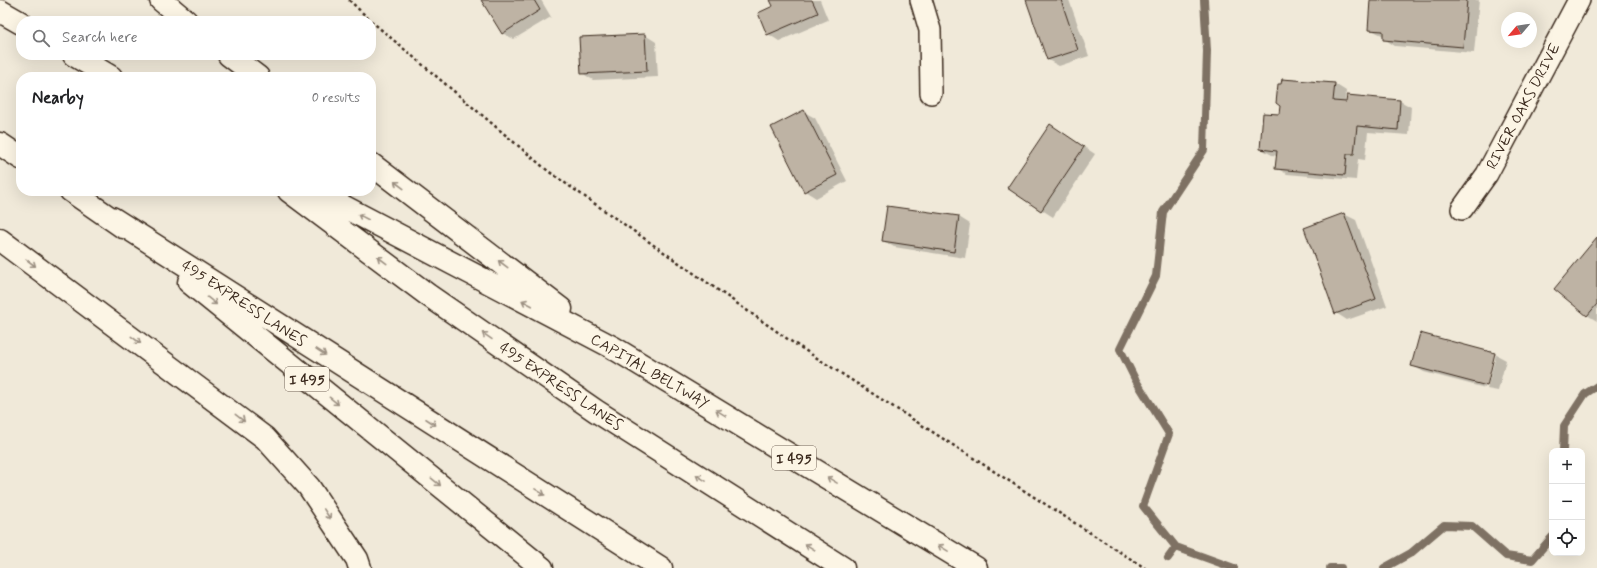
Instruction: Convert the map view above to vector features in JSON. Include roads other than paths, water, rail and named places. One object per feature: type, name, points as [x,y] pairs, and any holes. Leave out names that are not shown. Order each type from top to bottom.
[{"type":"highway","points":[[161,0],[180,16]]},
{"type":"highway","points":[[0,11],[16,20]]},
{"type":"highway","points":[[82,60],[103,72]]},
{"type":"highway","points":[[236,60],[251,72]]},
{"type":"highway","points":[[0,144],[16,155]]},
{"type":"highway","points":[[376,168],[612,347]]},
{"type":"highway","name":"I 495","points":[[79,196],[112,218],[325,394],[542,568]]},
{"type":"highway","name":"495 EXPRESS LANES","points":[[295,196],[428,294],[589,406],[843,568]]},
{"type":"highway","name":"CAPITAL BELTWAY","points":[[324,196],[612,347],[976,568]]},
{"type":"highway","name":"495 EXPRESS LANES","points":[[112,218],[661,568]]},
{"type":"highway","points":[[0,240],[266,438],[309,487],[357,559],[360,568]]},
{"type":"street","points":[[921,0],[930,30],[931,93]]},
{"type":"street","name":"RIVER OAKS DRIVE","points":[[1462,209],[1487,174],[1579,0]]},
{"type":"waterway","points":[[1176,547],[1143,506],[1169,434],[1135,379],[1120,349],[1156,276],[1163,212],[1204,150],[1207,51],[1204,0]]},
{"type":"waterway","points":[[1563,448],[1564,426],[1585,394],[1597,386]]},
{"type":"waterway","points":[[1384,568],[1411,553],[1444,525],[1472,526],[1506,556],[1532,560],[1549,540]]},
{"type":"waterway","points":[[1168,558],[1176,547],[1234,568]]},
{"type":"waterway","points":[[1330,568],[1341,568]]}]
